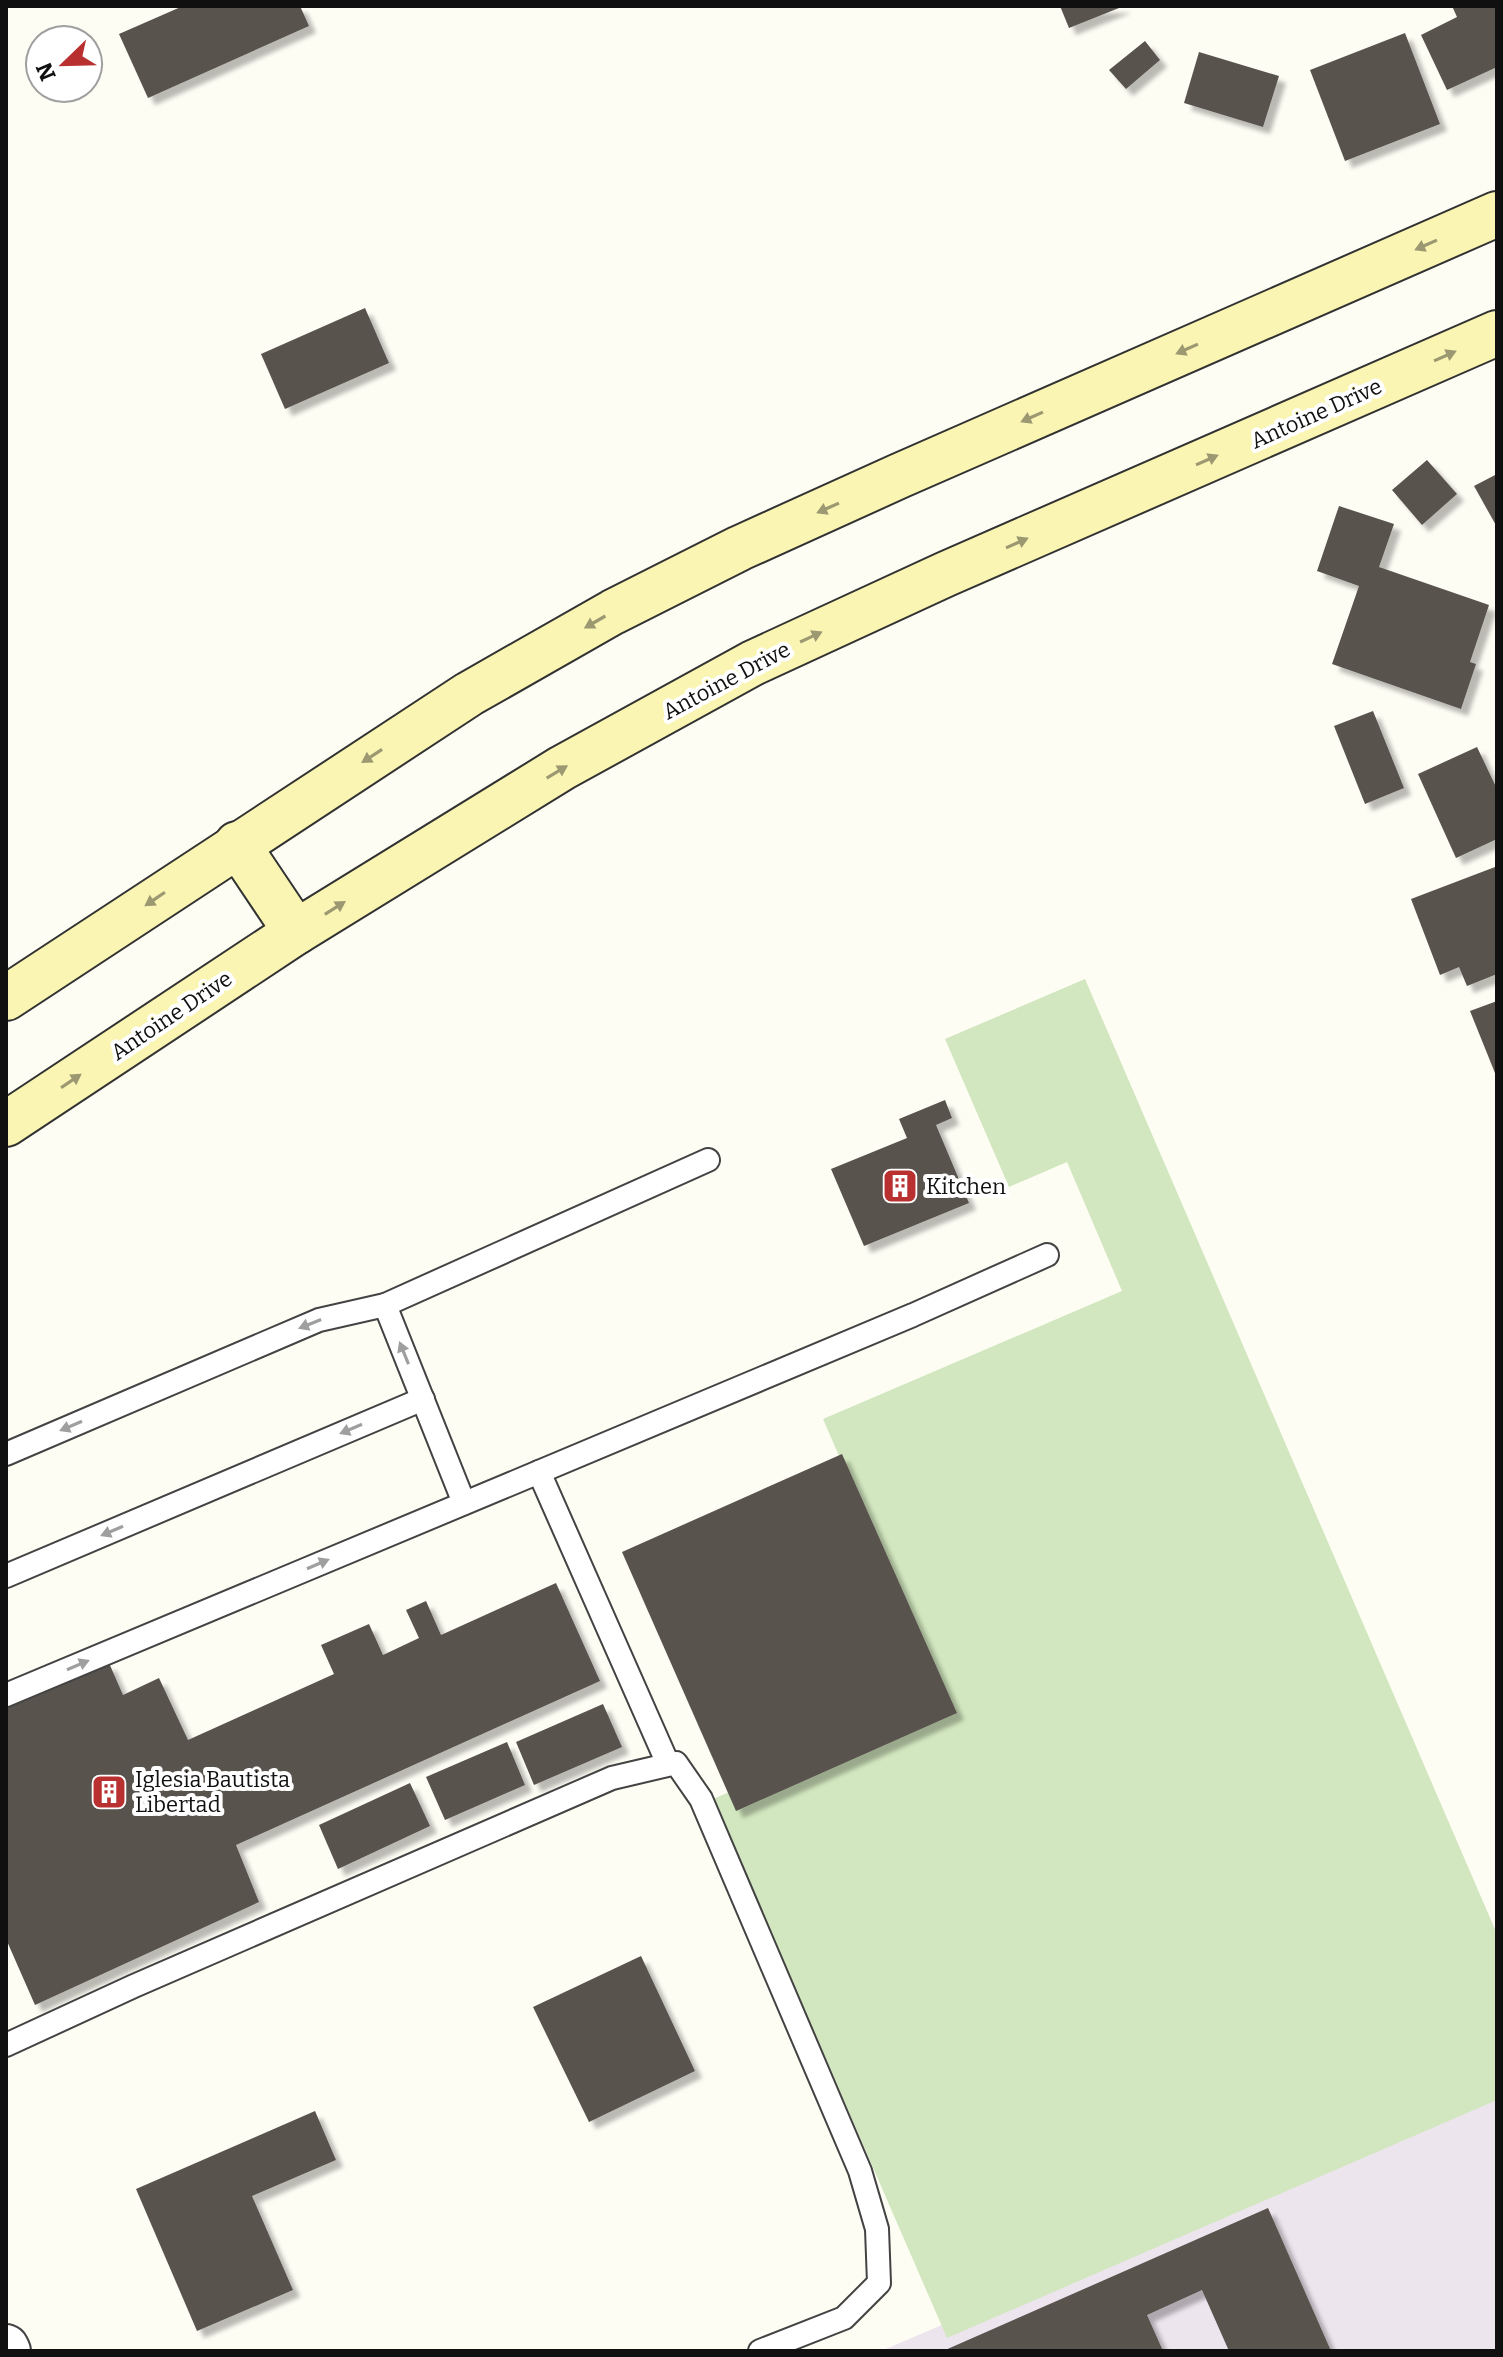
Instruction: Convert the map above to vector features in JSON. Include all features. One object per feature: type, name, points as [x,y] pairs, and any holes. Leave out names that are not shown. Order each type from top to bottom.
[{"type":"main road","points":[[6,998],[469,694],[613,612],[740,548],[899,476],[1497,214]]},
{"type":"main road","name":"Antoine Drive","points":[[6,1124],[296,932],[589,753],[753,663],[946,574],[1497,333]]},
{"type":"main road","points":[[237,844],[296,932]]},
{"type":"lane","points":[[6,1454],[319,1320],[385,1305],[708,1160]]},
{"type":"lane","points":[[6,1695],[913,1315],[1047,1255]]},
{"type":"lane","points":[[385,1305],[464,1503]]},
{"type":"lane","points":[[6,1576],[423,1399]]},
{"type":"lane","points":[[539,1472],[668,1764]]},
{"type":"lane","points":[[6,2045],[612,1778],[676,1763],[701,1799],[860,2171],[877,2229],[879,2283],[844,2318],[760,2351]]},
{"type":"shaded area","points":[[1497,2087],[1497,2351],[881,2351]]},
{"type":"green space","points":[[1085,979],[1497,1934],[1497,2100],[947,2338],[713,1799],[944,1699],[823,1419],[1122,1291],[1067,1162],[1009,1187],[945,1039]]},
{"type":"building","points":[[183,6],[300,6],[309,26],[148,98],[119,34]]},
{"type":"building","points":[[1060,6],[1124,6],[1069,28]]},
{"type":"building","points":[[1452,6],[1497,6],[1497,67],[1447,90],[1421,35],[1457,17]]},
{"type":"building","points":[[1405,33],[1440,124],[1345,161],[1310,70]]},
{"type":"building","points":[[1145,41],[1160,60],[1126,89],[1109,70]]},
{"type":"building","points":[[1199,52],[1279,76],[1263,127],[1184,103]]},
{"type":"building","points":[[365,308],[389,363],[285,409],[261,354]]},
{"type":"building","points":[[1427,460],[1457,494],[1422,525],[1392,490]]},
{"type":"building","points":[[1497,474],[1497,527],[1474,486]]},
{"type":"building","points":[[1339,506],[1394,524],[1379,567],[1489,605],[1470,662],[1476,664],[1461,709],[1332,664],[1359,586],[1317,571]]},
{"type":"building","points":[[1373,711],[1404,788],[1365,804],[1334,726]]},
{"type":"building","points":[[1477,747],[1497,789],[1497,839],[1456,858],[1418,774]]},
{"type":"building","points":[[1495,867],[1497,974],[1467,986],[1459,967],[1440,975],[1411,899]]},
{"type":"building","points":[[1497,1001],[1497,1078],[1470,1011]]},
{"type":"building","name":"Kitchen","points":[[945,1100],[952,1118],[936,1125],[969,1203],[864,1246],[831,1169],[907,1138],[899,1119]]},
{"type":"building","points":[[842,1454],[957,1713],[736,1811],[622,1552]]},
{"type":"building","points":[[556,1583],[600,1681],[236,1845],[259,1902],[35,2005],[6,1939],[6,1704],[109,1663],[123,1695],[159,1678],[188,1740],[334,1674],[321,1645],[369,1624],[383,1655],[419,1638],[406,1610],[426,1601],[441,1635]]},
{"type":"building","points":[[603,1704],[622,1747],[534,1785],[516,1742]]},
{"type":"building","points":[[507,1742],[525,1785],[445,1820],[426,1777]]},
{"type":"building","points":[[410,1783],[430,1826],[338,1869],[319,1825]]},
{"type":"building","points":[[641,1956],[695,2071],[589,2122],[533,2007]]},
{"type":"building","points":[[315,2111],[336,2160],[252,2196],[293,2290],[197,2331],[136,2189]]},
{"type":"building","points":[[1268,2208],[1331,2351],[1229,2351],[1202,2290],[1147,2315],[1163,2351],[943,2351]]},
{"type":"place","name":"Kitchen","points":[[900,1186]]},
{"type":"place","name":"Iglesia Bautista Libertad","points":[[109,1792]]}]
